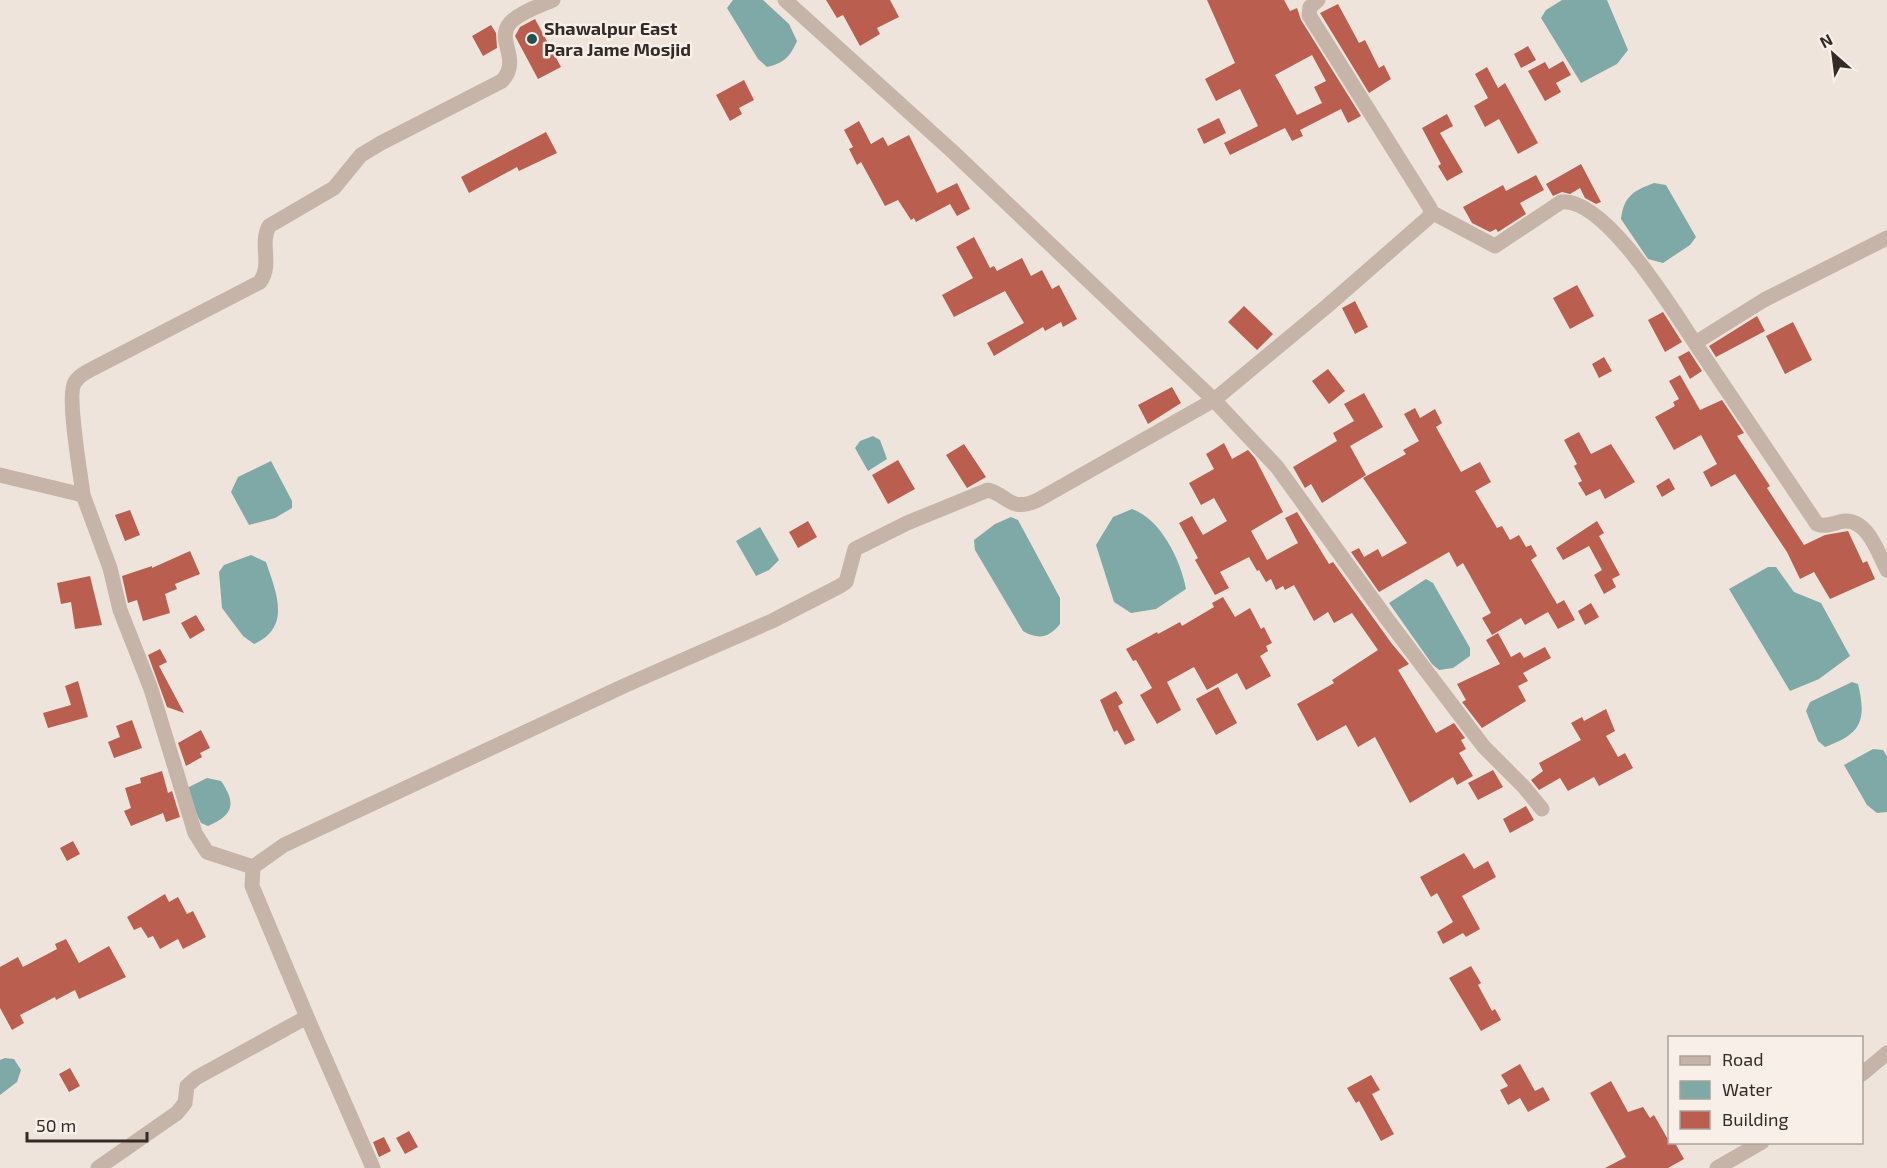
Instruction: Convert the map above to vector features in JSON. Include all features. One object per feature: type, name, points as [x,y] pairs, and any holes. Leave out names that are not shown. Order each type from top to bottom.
[{"type":"street","points":[[253,867],[207,852],[195,833],[151,689],[123,620],[110,568],[83,495],[72,388],[75,381],[94,368],[260,282],[267,273],[264,235],[269,226],[334,188],[361,155],[502,81],[511,72],[505,34],[509,24],[553,0]]},
{"type":"street","points":[[785,0],[952,151],[1214,400],[1277,467],[1484,747],[1542,809]]},
{"type":"street","points":[[1318,0],[1310,7],[1309,15],[1431,212],[1489,245],[1495,246],[1561,202],[1567,201],[1585,208],[1603,221],[1638,261],[1817,524],[1825,526],[1848,521],[1858,525],[1867,531],[1887,570]]},
{"type":"street","points":[[253,867],[284,844],[626,685],[772,621],[840,586],[846,582],[855,549],[874,538],[988,490],[1005,501],[1029,504],[1214,400],[1326,307],[1431,212]]},
{"type":"street","points":[[1695,343],[1764,300],[1887,238]]},
{"type":"street","points":[[0,474],[83,495]]},
{"type":"street","points":[[253,867],[252,886],[373,1168]]},
{"type":"street","points":[[98,1168],[177,1113],[185,1103],[187,1086],[196,1078],[307,1017]]},
{"type":"street","points":[[1863,1073],[1887,1053]]},
{"type":"street","points":[[1716,1168],[1760,1144]]},
{"type":"water","points":[[733,0],[763,0],[789,24],[797,41],[786,59],[767,67],[758,59],[727,8]]},
{"type":"water","points":[[1562,0],[1607,0],[1628,50],[1617,64],[1581,83],[1541,18],[1546,10]]},
{"type":"water","points":[[1654,183],[1666,185],[1696,237],[1690,245],[1663,263],[1648,259],[1621,219],[1624,205],[1631,195]]},
{"type":"water","points":[[873,436],[880,440],[887,459],[868,471],[855,448],[860,441]]},
{"type":"water","points":[[271,461],[292,501],[292,508],[275,518],[249,525],[231,492],[238,477]]},
{"type":"water","points":[[1132,509],[1142,514],[1161,531],[1180,566],[1186,589],[1156,609],[1131,613],[1114,602],[1096,545],[1113,517]]},
{"type":"water","points":[[1011,517],[1018,520],[1060,598],[1060,624],[1047,635],[1034,636],[1023,631],[975,550],[974,540],[995,524]]},
{"type":"water","points":[[760,527],[779,560],[769,570],[756,576],[736,541]]},
{"type":"water","points":[[251,555],[266,562],[274,585],[278,608],[273,628],[266,637],[254,644],[243,636],[222,608],[219,572],[224,565]]},
{"type":"water","points":[[1768,567],[1776,567],[1794,592],[1821,603],[1850,656],[1819,679],[1790,691],[1729,589]]},
{"type":"water","points":[[1426,579],[1433,583],[1470,648],[1470,656],[1453,668],[1439,670],[1432,664],[1389,603]]},
{"type":"water","points":[[1852,682],[1858,684],[1862,708],[1861,717],[1854,731],[1847,737],[1825,747],[1818,741],[1806,711],[1810,702]]},
{"type":"water","points":[[1873,749],[1883,750],[1887,756],[1887,812],[1877,813],[1867,805],[1844,765]]},
{"type":"water","points":[[207,778],[221,781],[231,802],[223,818],[208,826],[201,823],[185,789]]},
{"type":"water","points":[[14,1059],[21,1070],[17,1082],[0,1095],[0,1060]]},
{"type":"building","points":[[826,0],[890,0],[899,17],[877,28],[880,34],[860,46],[843,15],[837,18]]},
{"type":"building","points":[[1207,0],[1284,0],[1290,11],[1297,8],[1301,20],[1361,116],[1348,123],[1341,109],[1300,130],[1303,136],[1292,141],[1285,128],[1230,155],[1224,143],[1258,126],[1240,89],[1216,101],[1205,79],[1235,63]],"holes":[[[1312,55],[1326,81],[1314,87],[1322,103],[1297,115],[1275,75]]]},
{"type":"building","points":[[1338,4],[1359,43],[1365,40],[1379,68],[1384,65],[1391,79],[1369,93],[1320,13]]},
{"type":"building","points":[[535,19],[561,67],[538,79],[515,36],[520,27]]},
{"type":"building","points":[[491,25],[496,33],[497,48],[483,56],[472,36]]},
{"type":"building","points":[[1528,46],[1536,60],[1521,68],[1514,54]]},
{"type":"building","points":[[1563,61],[1571,75],[1556,83],[1561,92],[1545,101],[1528,71],[1545,62],[1549,69]]},
{"type":"building","points":[[1487,67],[1498,88],[1505,83],[1538,143],[1518,154],[1499,119],[1485,127],[1474,106],[1488,98],[1475,74]]},
{"type":"building","points":[[744,80],[754,100],[739,108],[742,114],[730,121],[716,95]]},
{"type":"building","points":[[1447,114],[1453,126],[1440,133],[1463,172],[1447,181],[1438,166],[1441,164],[1422,128]]},
{"type":"building","points":[[1219,118],[1226,133],[1204,144],[1197,129]]},
{"type":"building","points":[[859,121],[871,144],[883,137],[888,146],[909,135],[937,193],[957,183],[970,209],[957,216],[950,204],[916,222],[914,218],[911,220],[898,200],[885,206],[861,162],[857,165],[849,149],[853,147],[844,130]]},
{"type":"building","points":[[546,132],[557,153],[519,171],[517,167],[469,193],[461,177]]},
{"type":"building","points":[[1581,164],[1601,202],[1596,204],[1585,198],[1580,188],[1570,194],[1562,192],[1553,196],[1546,184]]},
{"type":"building","points":[[1536,175],[1544,190],[1520,203],[1526,214],[1498,232],[1496,229],[1490,232],[1472,223],[1463,207],[1503,185],[1506,191]]},
{"type":"building","points":[[974,237],[990,268],[994,266],[997,271],[1022,258],[1031,276],[1042,270],[1052,289],[1059,285],[1077,319],[1063,327],[1061,322],[1045,331],[1043,327],[994,356],[987,343],[1024,323],[1005,291],[954,317],[942,295],[973,278],[956,247]]},
{"type":"building","points":[[1577,285],[1594,316],[1570,329],[1553,298]]},
{"type":"building","points":[[1355,301],[1368,327],[1355,334],[1342,308]]},
{"type":"building","points":[[1244,306],[1273,334],[1257,350],[1228,322]]},
{"type":"building","points":[[1663,312],[1682,342],[1665,352],[1648,320]]},
{"type":"building","points":[[1757,316],[1765,331],[1716,357],[1709,346]]},
{"type":"building","points":[[1793,322],[1812,360],[1785,374],[1766,336]]},
{"type":"building","points":[[1689,351],[1702,371],[1690,379],[1678,357]]},
{"type":"building","points":[[1604,357],[1612,371],[1599,378],[1592,364]]},
{"type":"building","points":[[1328,369],[1345,391],[1329,404],[1312,381]]},
{"type":"building","points":[[1680,375],[1700,410],[1722,400],[1744,433],[1737,436],[1770,486],[1767,488],[1804,545],[1825,535],[1848,531],[1863,563],[1867,561],[1875,579],[1830,599],[1814,572],[1800,579],[1787,552],[1735,474],[1711,487],[1703,472],[1717,464],[1701,435],[1674,450],[1655,417],[1675,406],[1673,402],[1679,399],[1669,381]]},
{"type":"building","points":[[1172,387],[1181,403],[1148,424],[1138,405]]},
{"type":"building","points":[[1364,393],[1383,427],[1350,446],[1366,475],[1322,503],[1311,484],[1305,488],[1293,467],[1337,441],[1333,433],[1354,421],[1344,404]]},
{"type":"building","points":[[1415,408],[1420,418],[1435,409],[1442,423],[1436,427],[1461,472],[1480,462],[1491,482],[1475,491],[1497,528],[1502,526],[1510,540],[1519,535],[1526,547],[1531,545],[1537,556],[1531,560],[1557,604],[1564,600],[1575,620],[1558,629],[1548,612],[1525,625],[1521,618],[1492,635],[1482,618],[1491,613],[1463,563],[1457,567],[1449,552],[1379,592],[1351,552],[1359,548],[1364,557],[1378,549],[1382,557],[1407,543],[1363,478],[1406,454],[1403,450],[1419,441],[1404,414]]},
{"type":"building","points":[[1579,432],[1591,454],[1611,444],[1635,482],[1605,499],[1600,489],[1586,496],[1578,483],[1582,481],[1574,466],[1577,464],[1564,440]]},
{"type":"building","points":[[1224,443],[1232,459],[1248,450],[1255,458],[1283,512],[1251,531],[1267,560],[1298,543],[1285,518],[1297,512],[1329,564],[1333,562],[1409,664],[1398,670],[1436,733],[1454,723],[1465,738],[1461,740],[1466,749],[1459,753],[1473,776],[1457,785],[1453,777],[1410,803],[1375,737],[1358,747],[1346,725],[1317,741],[1297,704],[1334,683],[1332,680],[1378,650],[1352,613],[1334,623],[1328,612],[1314,621],[1294,585],[1285,590],[1283,586],[1276,590],[1271,579],[1266,582],[1249,557],[1220,572],[1229,588],[1215,595],[1195,560],[1198,558],[1179,523],[1192,516],[1203,535],[1227,521],[1214,498],[1201,505],[1189,483],[1214,469],[1206,454]]},
{"type":"building","points":[[964,444],[986,477],[967,488],[946,455]]},
{"type":"building","points":[[898,460],[915,489],[888,504],[872,475]]},
{"type":"building","points":[[1669,478],[1675,489],[1662,497],[1656,486]]},
{"type":"building","points":[[130,510],[140,535],[125,541],[115,515]]},
{"type":"building","points":[[808,521],[817,537],[798,548],[789,532]]},
{"type":"building","points":[[1597,521],[1604,533],[1599,536],[1620,575],[1612,579],[1616,587],[1604,594],[1594,575],[1602,570],[1589,546],[1563,560],[1556,548]]},
{"type":"building","points":[[190,551],[200,574],[175,584],[177,589],[165,594],[170,613],[143,621],[137,600],[128,603],[122,576],[152,566],[152,568]]},
{"type":"building","points":[[90,576],[102,625],[75,629],[71,602],[61,604],[57,583]]},
{"type":"building","points":[[1223,597],[1235,617],[1250,608],[1261,629],[1264,627],[1272,643],[1266,646],[1268,651],[1260,656],[1271,676],[1246,690],[1237,673],[1207,690],[1194,667],[1167,682],[1181,710],[1157,724],[1140,695],[1152,688],[1136,660],[1133,661],[1126,649],[1180,622],[1182,626],[1214,607],[1212,603]]},
{"type":"building","points":[[1591,603],[1599,617],[1585,625],[1578,611]]},
{"type":"building","points":[[196,615],[205,630],[190,639],[181,623]]},
{"type":"building","points":[[1498,633],[1511,657],[1520,652],[1524,658],[1545,647],[1551,658],[1523,673],[1528,681],[1518,686],[1526,701],[1482,728],[1462,702],[1466,700],[1457,684],[1500,664],[1486,640]]},
{"type":"building","points":[[160,649],[167,662],[159,666],[184,713],[167,707],[148,655]]},
{"type":"building","points":[[78,681],[88,717],[48,728],[43,713],[71,705],[65,686]]},
{"type":"building","points":[[1218,687],[1237,723],[1216,735],[1196,699]]},
{"type":"building","points":[[1116,691],[1123,703],[1118,706],[1135,740],[1125,745],[1117,730],[1114,732],[1100,700]]},
{"type":"building","points":[[1606,709],[1615,731],[1606,736],[1618,757],[1625,753],[1633,768],[1599,786],[1594,777],[1568,791],[1560,778],[1539,790],[1531,780],[1543,771],[1539,763],[1581,740],[1571,723],[1582,717],[1584,721]]},
{"type":"building","points":[[132,720],[142,748],[114,758],[108,742],[120,737],[116,726]]},
{"type":"building","points":[[201,730],[210,748],[200,753],[202,757],[186,766],[178,743]]},
{"type":"building","points":[[1493,770],[1503,787],[1478,800],[1468,783]]},
{"type":"building","points":[[162,771],[168,793],[172,791],[180,817],[166,822],[163,813],[131,826],[124,811],[131,808],[125,788],[141,783],[140,778]]},
{"type":"building","points":[[1526,806],[1534,820],[1510,833],[1503,819]]},
{"type":"building","points":[[73,841],[80,854],[67,861],[60,848]]},
{"type":"building","points":[[1464,853],[1474,869],[1488,861],[1496,877],[1462,896],[1480,929],[1466,937],[1463,933],[1443,944],[1437,932],[1453,922],[1437,893],[1431,897],[1420,877]]},
{"type":"building","points":[[165,894],[169,902],[178,897],[187,914],[193,911],[206,937],[183,949],[178,939],[160,949],[153,936],[148,938],[141,927],[134,930],[127,917]]},
{"type":"building","points":[[66,939],[79,963],[109,946],[126,977],[79,999],[75,990],[56,1000],[55,997],[20,1015],[24,1023],[12,1030],[0,1008],[0,967],[18,957],[23,967],[57,949],[55,944]]},
{"type":"building","points":[[1471,966],[1481,983],[1478,985],[1492,1011],[1495,1009],[1501,1020],[1481,1031],[1449,978]]},
{"type":"building","points":[[1520,1064],[1535,1091],[1543,1087],[1550,1100],[1528,1112],[1520,1098],[1508,1105],[1500,1090],[1508,1086],[1501,1075]]},
{"type":"building","points":[[70,1068],[80,1086],[69,1092],[59,1074]]},
{"type":"building","points":[[1371,1075],[1380,1090],[1372,1094],[1394,1134],[1381,1141],[1359,1101],[1356,1103],[1347,1088]]},
{"type":"building","points":[[1611,1081],[1628,1112],[1643,1107],[1650,1118],[1654,1115],[1668,1140],[1668,1144],[1676,1144],[1684,1159],[1668,1168],[1605,1168],[1626,1157],[1590,1093]]},
{"type":"building","points":[[409,1131],[418,1147],[405,1154],[396,1138]]},
{"type":"building","points":[[384,1137],[391,1151],[379,1157],[373,1142]]},
{"type":"place","name":"Shawalpur East Para Jame Mosjid","points":[[532,39]]}]
